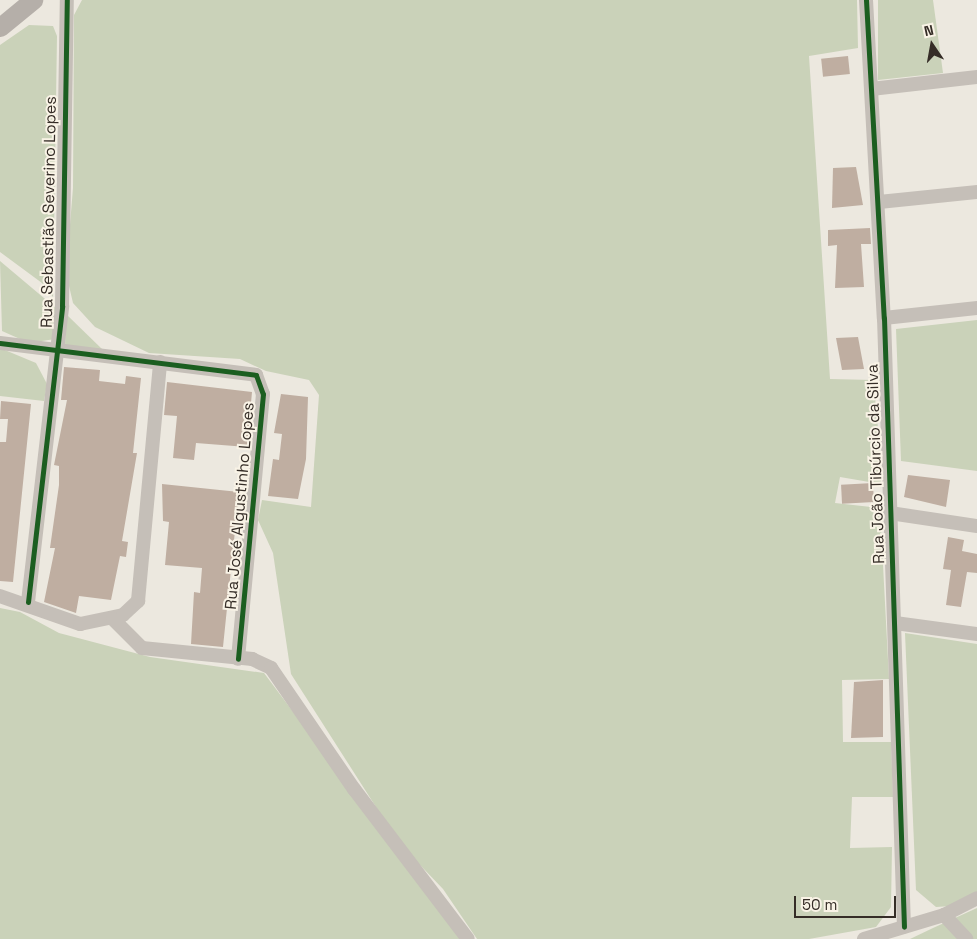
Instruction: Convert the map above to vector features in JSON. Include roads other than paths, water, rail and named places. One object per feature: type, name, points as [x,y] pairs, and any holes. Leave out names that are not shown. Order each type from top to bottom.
[{"type":"main road","points":[[0,27],[33,0]]},
{"type":"street","name":"Rua Sebastião Severino Lopes","points":[[28,602],[58,350],[67,0]]},
{"type":"street","name":"Rua João Tibúrcio da Silva","points":[[866,0],[879,202],[884,318],[904,927]]},
{"type":"street","points":[[871,88],[977,77]]},
{"type":"street","points":[[879,202],[977,192]]},
{"type":"street","points":[[884,318],[977,308]]},
{"type":"street","name":"Rua José Algustinho Lopes","points":[[0,343],[249,372],[260,383],[238,659]]},
{"type":"street","points":[[0,596],[28,602],[69,623],[113,618],[138,601],[160,362]]},
{"type":"street","points":[[890,513],[977,526]]},
{"type":"street","points":[[113,618],[142,648],[262,662],[280,678],[354,788],[468,939]]},
{"type":"street","points":[[895,623],[977,634]]},
{"type":"street","points":[[864,939],[944,915],[977,898]]},
{"type":"street","points":[[944,915],[966,939]]}]
